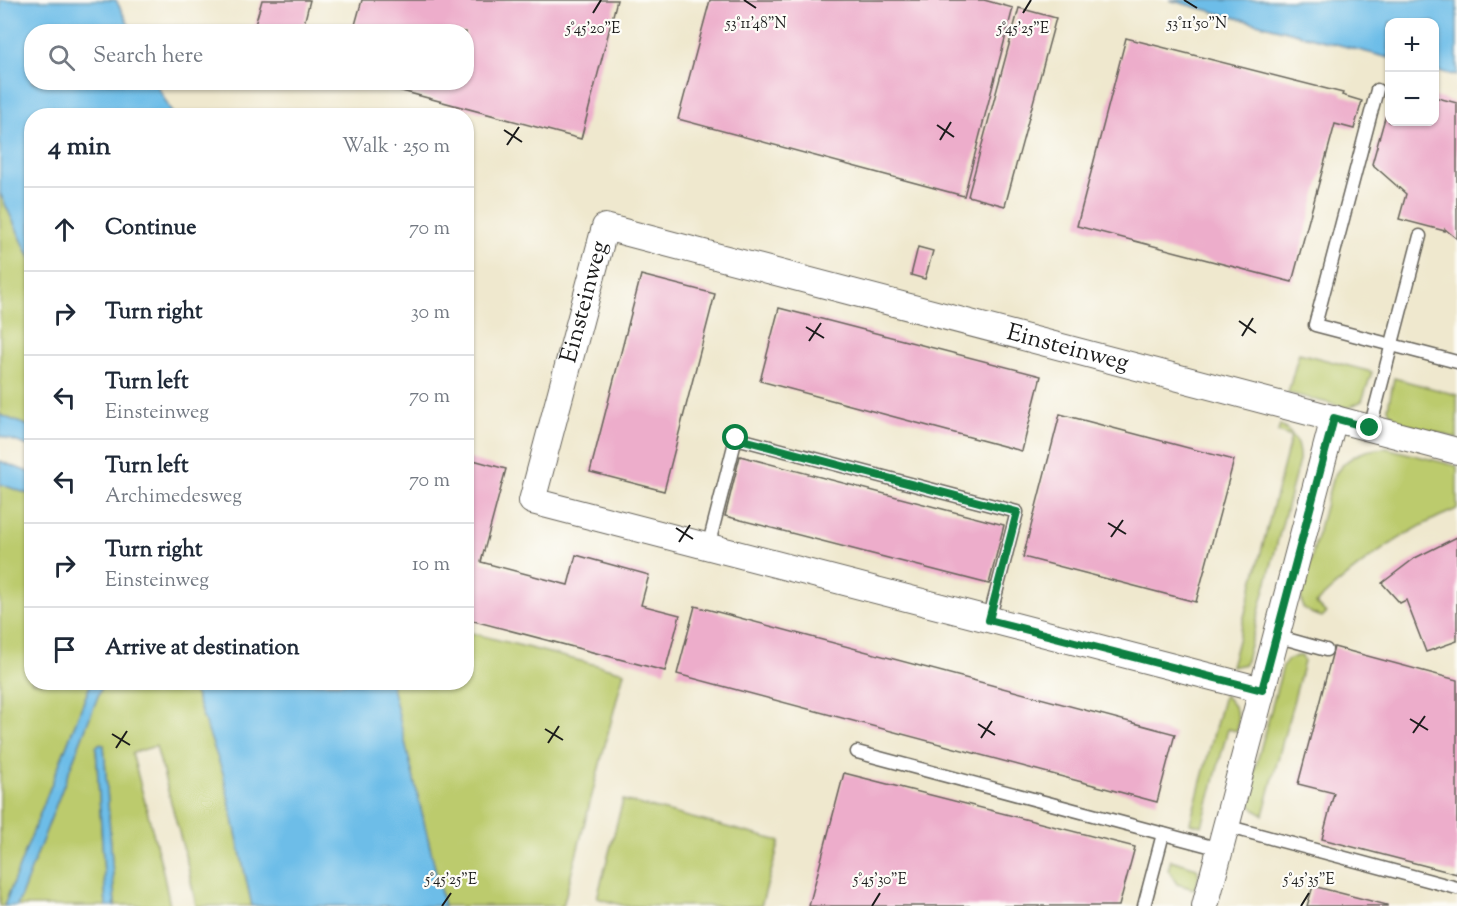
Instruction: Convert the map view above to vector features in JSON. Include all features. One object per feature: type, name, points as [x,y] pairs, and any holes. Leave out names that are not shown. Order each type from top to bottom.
[{"type":"street","name":"Einsteinweg","points":[[1262,690],[532,501],[605,227],[1457,451]]},
{"type":"street","points":[[1205,906],[1334,418]]},
{"type":"lane","points":[[1377,90],[1315,325],[1457,362]]},
{"type":"lane","points":[[1370,428],[1420,236]]},
{"type":"lane","points":[[708,547],[736,438],[1017,512],[989,620]]},
{"type":"lane","points":[[1276,636],[1326,650]]},
{"type":"lane","points":[[856,752],[1163,834],[1223,838],[1457,888]]},
{"type":"lane","points":[[1144,906],[1163,834]]},
{"type":"green space","points":[[0,193],[24,245],[24,424],[0,415]]},
{"type":"green space","points":[[1299,353],[1372,372],[1362,401],[1348,408],[1288,393]]},
{"type":"green space","points":[[1394,378],[1457,395],[1457,438],[1402,423],[1390,413],[1388,408]]},
{"type":"green space","points":[[1280,425],[1295,440],[1299,461],[1245,664],[1231,667],[1291,437],[1278,432]]},
{"type":"green space","points":[[1386,448],[1457,466],[1457,509],[1437,517],[1382,549],[1316,603],[1326,613],[1322,617],[1313,614],[1303,608],[1301,597],[1332,480],[1342,466],[1354,456],[1369,450]]},
{"type":"green space","points":[[0,484],[24,493],[24,690],[88,690],[4,906],[0,906]]},
{"type":"green space","points":[[474,634],[624,672],[563,906],[444,906],[393,690],[474,690]]},
{"type":"green space","points":[[1302,656],[1304,662],[1263,815],[1252,807],[1248,795],[1283,666],[1287,660]]},
{"type":"green space","points":[[100,690],[193,690],[223,773],[252,906],[196,906],[187,862],[156,746],[132,753],[170,906],[115,905],[104,745],[99,744],[96,748],[106,906],[17,906]]},
{"type":"green space","points":[[1224,695],[1236,711],[1237,731],[1228,729],[1202,826],[1190,823]]},
{"type":"green space","points":[[623,800],[780,841],[761,906],[625,906],[597,898]]},
{"type":"green space","points":[[1171,860],[1197,868],[1199,876],[1195,889],[1177,884],[1168,870]]},
{"type":"water","points":[[0,0],[116,0],[128,24],[24,24],[24,90],[160,90],[169,108],[24,108],[24,245],[0,193]]},
{"type":"water","points":[[1169,0],[1457,0],[1457,76],[1439,71],[1439,18],[1385,18],[1385,57]]},
{"type":"water","points":[[0,415],[24,424],[24,445],[0,436]]},
{"type":"water","points":[[0,461],[24,470],[24,493],[0,484]]},
{"type":"water","points":[[88,690],[100,690],[17,906],[4,906]]},
{"type":"water","points":[[193,690],[393,690],[444,906],[252,906],[223,773]]},
{"type":"water","points":[[99,744],[104,745],[115,906],[106,906],[96,747]]},
{"type":"building","points":[[262,0],[310,0],[304,24],[255,24]]},
{"type":"building","points":[[362,0],[617,0],[581,139],[474,110],[474,108],[465,108],[398,90],[474,90],[474,24],[355,24]]},
{"type":"building","points":[[710,0],[984,0],[1013,8],[964,196],[678,119]]},
{"type":"building","points":[[1019,8],[1056,18],[1005,206],[968,196]]},
{"type":"building","points":[[1126,38],[1343,93],[1342,95],[1362,101],[1354,129],[1335,124],[1292,282],[1077,226]]},
{"type":"building","points":[[1439,98],[1457,103],[1457,239],[1445,229],[1445,231],[1399,219],[1406,194],[1372,164],[1385,118],[1385,126],[1439,126]]},
{"type":"building","points":[[918,247],[933,251],[925,279],[911,275]]},
{"type":"building","points":[[641,275],[715,294],[664,491],[590,472]]},
{"type":"building","points":[[779,308],[1041,376],[1022,451],[760,381]]},
{"type":"building","points":[[1060,414],[1234,460],[1196,602],[1023,557]]},
{"type":"building","points":[[740,456],[1004,525],[989,584],[725,516]]},
{"type":"building","points":[[474,460],[506,469],[481,562],[568,585],[576,555],[649,575],[641,605],[680,615],[665,671],[474,621]]},
{"type":"building","points":[[1457,537],[1457,641],[1426,652],[1406,600],[1400,603],[1382,583],[1415,558]]},
{"type":"building","points":[[695,606],[1175,734],[1157,802],[677,674]]},
{"type":"building","points":[[1334,647],[1457,680],[1457,874],[1322,839],[1334,793],[1298,784]]},
{"type":"building","points":[[844,773],[1135,847],[1119,906],[809,906]]},
{"type":"building","points":[[1313,886],[1387,905],[1387,906],[1307,906]]},
{"type":"route","points":[[736,438],[1017,512],[989,620],[1262,690],[1334,418],[1370,428]]}]
